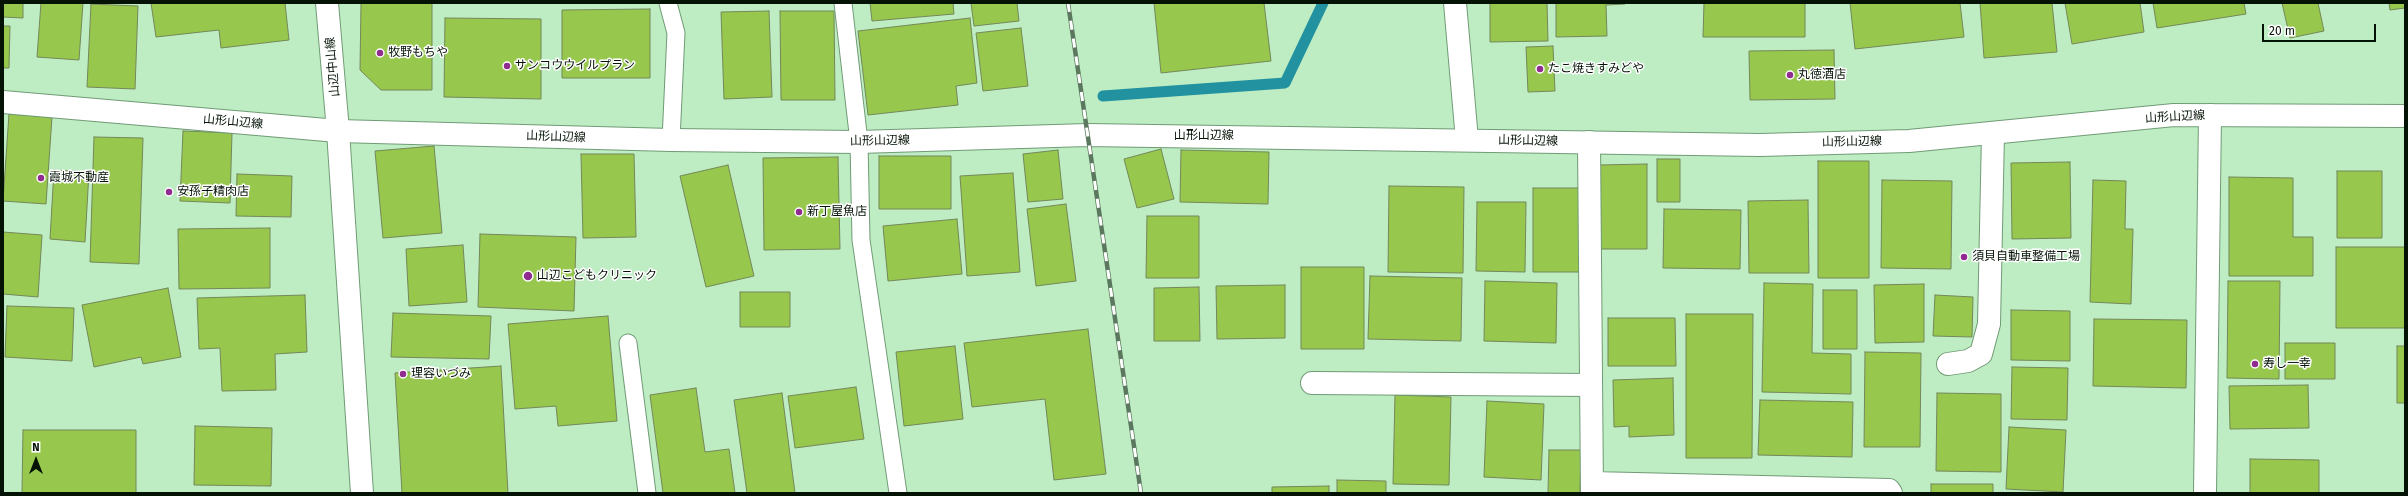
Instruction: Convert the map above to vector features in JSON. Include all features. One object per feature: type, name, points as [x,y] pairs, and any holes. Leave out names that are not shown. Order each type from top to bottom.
[{"type":"main road","name":"山辺中山線","points":[[327,3],[338,131],[362,493]]},
{"type":"main road","points":[[1455,3],[1467,140]]},
{"type":"main road","name":"山形山辺線","points":[[3,102],[338,131],[671,140],[858,142],[1088,135],[1760,145],[1910,141],[2174,115],[2405,116]]},
{"type":"main road","points":[[2205,492],[2210,115]]},
{"type":"main road","points":[[1948,364],[1968,361],[1981,354],[1989,324],[1993,133]]},
{"type":"main road","points":[[1589,142],[1592,488],[1888,490],[1891,493]]},
{"type":"main road","points":[[1312,383],[1591,385]]},
{"type":"lane","points":[[668,3],[676,33],[671,140]]},
{"type":"lane","points":[[843,3],[858,142],[861,240],[898,493]]},
{"type":"lane","points":[[628,344],[648,493]]},
{"type":"building","points":[[3,3],[23,3],[23,18],[3,17]]},
{"type":"building","points":[[41,3],[83,3],[79,60],[37,57]]},
{"type":"building","points":[[151,3],[285,3],[289,40],[221,48],[219,30],[156,37]]},
{"type":"building","points":[[361,3],[432,3],[432,90],[381,90],[360,70]]},
{"type":"building","points":[[870,3],[953,3],[954,14],[872,21]]},
{"type":"building","points":[[971,3],[1017,3],[1019,21],[974,26]]},
{"type":"building","points":[[1154,3],[1264,3],[1271,61],[1161,73]]},
{"type":"building","points":[[1490,3],[1547,3],[1548,41],[1490,42]]},
{"type":"building","points":[[1556,3],[1625,4],[1606,5],[1607,36],[1556,37]]},
{"type":"building","points":[[1704,3],[1805,3],[1805,37],[1703,37]]},
{"type":"building","points":[[1850,3],[1960,3],[1964,37],[1855,49]]},
{"type":"building","points":[[1980,3],[2052,3],[2057,52],[1984,58]]},
{"type":"building","points":[[2065,3],[2140,3],[2144,32],[2072,44]]},
{"type":"building","points":[[2153,3],[2244,3],[2246,14],[2157,28]]},
{"type":"building","points":[[2282,3],[2318,3],[2324,31],[2290,38]]},
{"type":"building","points":[[2389,3],[2405,3],[2405,8],[2390,10]]},
{"type":"building","points":[[91,4],[138,6],[135,89],[87,87]]},
{"type":"building","points":[[650,9],[650,78],[562,78],[562,10]]},
{"type":"building","points":[[769,11],[772,97],[724,99],[721,12]]},
{"type":"building","points":[[780,11],[834,11],[835,100],[781,100]]},
{"type":"building","points":[[445,18],[541,19],[541,99],[444,97]]},
{"type":"building","points":[[970,18],[977,83],[956,86],[958,105],[868,115],[858,31]]},
{"type":"building","points":[[3,26],[10,26],[9,68],[3,68]]},
{"type":"building","points":[[1021,28],[1028,86],[983,91],[976,33]]},
{"type":"building","name":"たこ焼きすみどや","points":[[1553,46],[1555,91],[1528,92],[1526,47]]},
{"type":"building","points":[[1834,50],[1835,99],[1750,100],[1749,51]]},
{"type":"building","points":[[9,114],[52,117],[46,204],[3,201]]},
{"type":"building","points":[[183,131],[232,133],[230,203],[180,201]]},
{"type":"building","points":[[94,137],[143,138],[139,264],[90,262]]},
{"type":"building","points":[[434,146],[442,233],[383,238],[375,151]]},
{"type":"building","points":[[1161,149],[1174,199],[1137,208],[1124,159]]},
{"type":"building","points":[[1058,150],[1063,199],[1028,202],[1023,154]]},
{"type":"building","points":[[1181,150],[1269,152],[1268,204],[1180,202]]},
{"type":"building","points":[[581,154],[634,154],[636,237],[583,238]]},
{"type":"building","points":[[879,156],[951,156],[951,209],[879,209]]},
{"type":"building","points":[[838,157],[840,249],[764,250],[763,158]]},
{"type":"building","points":[[1657,159],[1680,159],[1680,202],[1657,202]]},
{"type":"building","points":[[1818,161],[1869,161],[1869,278],[1818,278]]},
{"type":"building","points":[[2070,162],[2071,238],[2012,239],[2011,163]]},
{"type":"building","points":[[1647,164],[1647,249],[1600,249],[1599,165]]},
{"type":"building","points":[[728,165],[754,276],[706,287],[680,176]]},
{"type":"building","points":[[54,170],[89,172],[85,242],[50,239]]},
{"type":"building","points":[[2337,171],[2382,171],[2382,238],[2337,238]]},
{"type":"building","points":[[1013,173],[1020,272],[967,276],[960,176]]},
{"type":"building","points":[[237,174],[292,176],[291,217],[236,216]]},
{"type":"building","points":[[2229,177],[2293,178],[2293,237],[2313,237],[2313,276],[2229,276]]},
{"type":"building","points":[[1882,180],[1952,181],[1951,269],[1881,268]]},
{"type":"building","points":[[2093,180],[2126,181],[2125,229],[2133,229],[2131,304],[2090,302]]},
{"type":"building","points":[[1389,186],[1464,187],[1463,273],[1388,272]]},
{"type":"building","points":[[1533,188],[1581,188],[1581,272],[1533,272]]},
{"type":"building","points":[[1808,200],[1809,273],[1749,273],[1748,201]]},
{"type":"building","points":[[1477,202],[1526,202],[1525,272],[1476,271]]},
{"type":"building","points":[[1066,204],[1076,281],[1036,286],[1027,209]]},
{"type":"building","points":[[1664,209],[1741,210],[1740,269],[1663,268]]},
{"type":"building","points":[[1147,216],[1199,216],[1199,278],[1146,278]]},
{"type":"building","points":[[957,219],[962,274],[888,281],[883,226]]},
{"type":"building","points":[[270,228],[270,288],[179,289],[178,229]]},
{"type":"building","points":[[3,232],[42,235],[38,297],[3,294]]},
{"type":"building","points":[[480,234],[576,237],[574,311],[478,307]]},
{"type":"building","points":[[463,245],[467,302],[409,306],[406,249]]},
{"type":"building","points":[[2336,247],[2405,247],[2405,328],[2336,328]]},
{"type":"building","points":[[1301,267],[1364,267],[1364,349],[1301,349]]},
{"type":"building","points":[[1370,276],[1462,278],[1461,341],[1368,339]]},
{"type":"building","points":[[1485,281],[1557,283],[1556,343],[1484,341]]},
{"type":"building","points":[[2228,281],[2280,281],[2279,379],[2227,378]]},
{"type":"building","points":[[1764,283],[1813,284],[1812,353],[1851,354],[1851,394],[1762,392]]},
{"type":"building","points":[[1924,284],[1924,342],[1875,343],[1874,285]]},
{"type":"building","points":[[1285,285],[1285,338],[1217,339],[1216,286]]},
{"type":"building","points":[[1199,287],[1200,341],[1154,341],[1154,288]]},
{"type":"building","points":[[168,288],[181,357],[143,364],[141,357],[94,367],[82,305]]},
{"type":"building","points":[[1823,290],[1857,290],[1857,349],[1823,349]]},
{"type":"building","points":[[740,292],[790,292],[790,327],[740,327]]},
{"type":"building","points":[[305,295],[307,352],[275,354],[276,390],[222,391],[220,348],[199,349],[197,298]]},
{"type":"building","points":[[1935,295],[1973,297],[1972,337],[1933,336]]},
{"type":"building","points":[[7,306],[74,308],[72,361],[5,357]]},
{"type":"building","points":[[2011,310],[2070,311],[2070,361],[2011,360]]},
{"type":"building","points":[[393,313],[491,316],[489,359],[391,357]]},
{"type":"building","points":[[1686,314],[1753,314],[1752,458],[1686,458]]},
{"type":"building","points":[[608,316],[617,421],[558,426],[556,406],[515,409],[508,324]]},
{"type":"building","points":[[1608,318],[1675,318],[1676,366],[1608,366]]},
{"type":"building","points":[[2094,319],[2187,320],[2186,388],[2093,386]]},
{"type":"building","points":[[1088,329],[1106,474],[1054,480],[1045,399],[972,407],[964,343]]},
{"type":"building","points":[[2285,343],[2335,343],[2335,379],[2285,379]]},
{"type":"building","points":[[955,346],[963,419],[904,426],[896,352]]},
{"type":"building","points":[[2397,346],[2405,346],[2405,403],[2397,403]]},
{"type":"building","points":[[1865,352],[1921,353],[1920,447],[1864,447]]},
{"type":"building","points":[[501,366],[508,493],[402,493],[395,373]]},
{"type":"building","points":[[2012,367],[2068,368],[2067,420],[2011,419]]},
{"type":"building","points":[[1673,378],[1674,435],[1629,437],[1629,426],[1614,427],[1613,380]]},
{"type":"building","points":[[2308,385],[2309,428],[2230,429],[2229,386]]},
{"type":"building","points":[[856,387],[864,439],[795,448],[788,396]]},
{"type":"building","points":[[696,388],[705,452],[729,449],[735,493],[663,493],[650,395]]},
{"type":"building","points":[[782,393],[795,493],[747,493],[734,400]]},
{"type":"building","points":[[1937,393],[2001,394],[2001,472],[1936,471]]},
{"type":"building","points":[[1395,395],[1451,397],[1449,485],[1393,484]]},
{"type":"building","points":[[1760,400],[1853,402],[1852,457],[1758,455]]},
{"type":"building","points":[[1487,401],[1544,404],[1541,480],[1484,477]]},
{"type":"building","points":[[195,426],[272,428],[271,486],[194,485]]},
{"type":"building","points":[[2009,427],[2066,430],[2063,492],[2006,489]]},
{"type":"building","points":[[23,430],[136,430],[136,493],[22,493]]},
{"type":"building","points":[[1549,450],[1581,450],[1580,493],[1548,493]]},
{"type":"building","points":[[2250,459],[2319,460],[2319,493],[2250,493]]},
{"type":"building","points":[[1337,480],[1386,481],[1386,493],[1337,493]]},
{"type":"building","points":[[1931,484],[1993,484],[1993,493],[1931,493]]},
{"type":"building","points":[[1329,486],[1329,493],[1272,493],[1272,487]]},
{"type":"waterway","points":[[1103,96],[1285,83],[1323,3]]},
{"type":"railway","points":[[1068,3],[1141,493]]},
{"type":"place","name":"牧野もちや","points":[[380,53]]},
{"type":"place","name":"サンコウウイルプラン","points":[[507,66]]},
{"type":"place","name":"たこ焼きすみどや","points":[[1540,69]]},
{"type":"place","name":"丸徳酒店","points":[[1790,75]]},
{"type":"place","name":"霞城不動産","points":[[41,178]]},
{"type":"place","name":"安孫子精肉店","points":[[169,192]]},
{"type":"place","name":"新丁屋魚店","points":[[799,212]]},
{"type":"place","name":"須貝自動車整備工場","points":[[1964,257]]},
{"type":"place","name":"山辺こどもクリニック","points":[[528,276]]},
{"type":"place","name":"寿し一幸","points":[[2255,364]]},
{"type":"place","name":"理容いづみ","points":[[403,374]]}]
